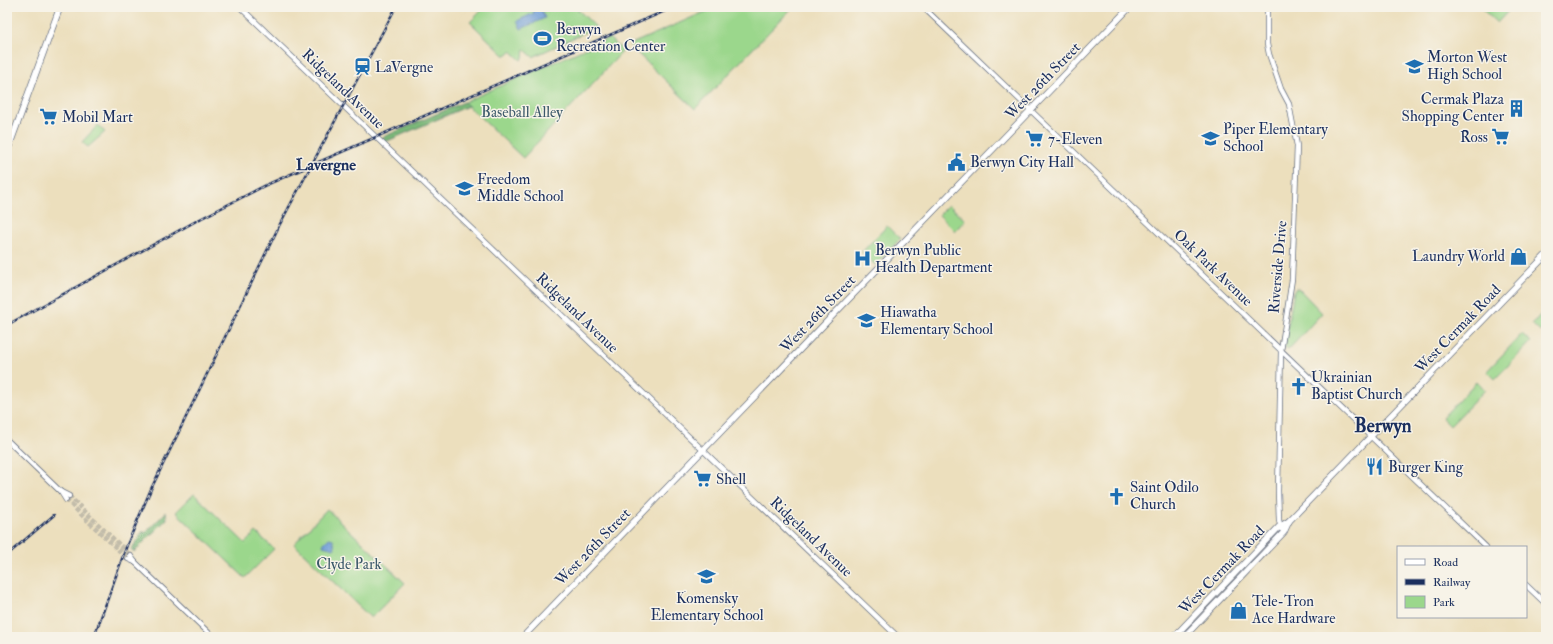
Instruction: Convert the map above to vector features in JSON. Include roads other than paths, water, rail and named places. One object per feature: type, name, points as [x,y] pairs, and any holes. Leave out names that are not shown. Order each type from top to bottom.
[{"type":"main road","points":[[7,152],[60,7]]},
{"type":"main road","name":"West 26th Street","points":[[523,637],[1130,7]]},
{"type":"main road","name":"West Cermak Road","points":[[1174,637],[1279,527],[1289,521],[1371,437],[1545,256],[1546,250]]},
{"type":"main road","name":"West Cermak Road","points":[[1184,637],[1284,532],[1289,521]]},
{"type":"street","name":"Ridgeland Avenue","points":[[240,7],[898,637]]},
{"type":"street","name":"Oak Park Avenue","points":[[923,7],[1485,546]]},
{"type":"street","name":"Riverside Drive","points":[[1268,7],[1267,44],[1269,54],[1281,89],[1289,104],[1297,146],[1292,279],[1281,351],[1278,491],[1279,527]]},
{"type":"street","points":[[7,440],[68,498]]},
{"type":"street","points":[[1279,527],[1284,532]]},
{"type":"street","points":[[129,557],[213,637]]},
{"type":"street","points":[[1527,586],[1546,604]]},
{"type":"water","points":[[532,7],[540,7],[545,18],[521,29],[517,21],[534,13]]},
{"type":"water","points":[[329,538],[333,539],[334,549],[323,546]]},
{"type":"tunnel","points":[[69,496],[130,555]]},
{"type":"tunnel","points":[[66,500],[128,559]]},
{"type":"railway","points":[[94,637],[127,545],[151,489],[280,224],[396,7]]},
{"type":"railway","points":[[7,325],[198,220],[266,185],[674,7]]},
{"type":"railway","points":[[7,555],[54,515]]},
{"type":"place","name":"Berwyn Recreation Center","points":[[543,38]]},
{"type":"place","name":"Morton West High School","points":[[1414,66]]},
{"type":"place","name":"LaVergne","points":[[362,67]]},
{"type":"place","name":"Cermak Plaza Shopping Center","points":[[1517,108]]},
{"type":"place","name":"Mobil Mart","points":[[49,117]]},
{"type":"place","name":"Ross","points":[[1501,137]]},
{"type":"place","name":"Piper Elementary School","points":[[1210,138]]},
{"type":"place","name":"7-Eleven","points":[[1035,139]]},
{"type":"place","name":"Berwyn City Hall","points":[[957,162]]},
{"type":"place","name":"Freedom Middle School","points":[[464,188]]},
{"type":"place","name":"Laundry World","points":[[1518,256]]},
{"type":"place","name":"Berwyn Public Health Department","points":[[862,259]]},
{"type":"place","name":"Hiawatha Elementary School","points":[[867,321]]},
{"type":"place","name":"Ukrainian Baptist Church","points":[[1298,386]]},
{"type":"place","name":"Burger King","points":[[1375,467]]},
{"type":"place","name":"Shell","points":[[703,479]]},
{"type":"place","name":"Saint Odilo Church","points":[[1117,496]]},
{"type":"place","name":"Komensky Elementary School","points":[[707,577]]},
{"type":"place","name":"Tele-Tron Ace Hardware","points":[[1239,610]]},
{"type":"district","name":"Lavergne","points":[[326,165]]},
{"type":"district","name":"Berwyn","points":[[1383,426]]},
{"type":"park label","name":"Baseball Alley","points":[[522,112]]},
{"type":"park label","name":"Clyde Park","points":[[349,564]]}]
